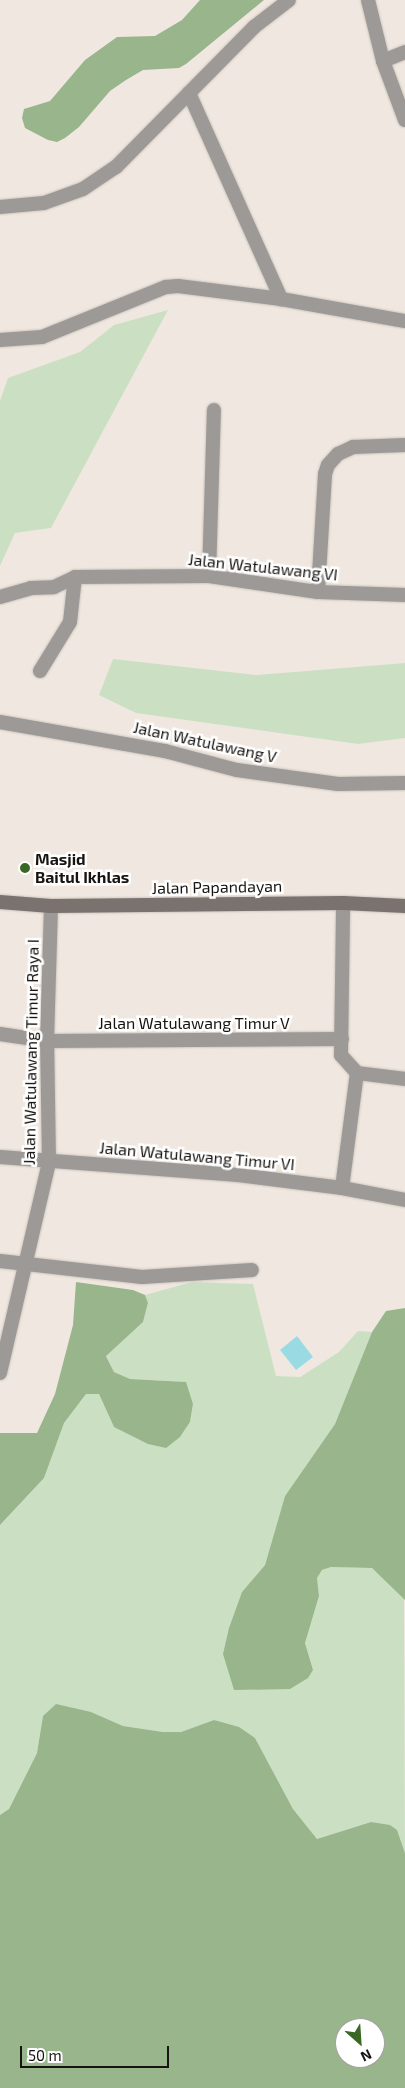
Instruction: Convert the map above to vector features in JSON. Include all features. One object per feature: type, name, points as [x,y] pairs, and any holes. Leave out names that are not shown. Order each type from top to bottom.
[{"type":"main road","name":"Jalan Papandayan","points":[[0,902],[51,906],[343,903],[405,906]]},
{"type":"street","points":[[0,207],[44,203],[83,189],[116,167],[254,27],[289,0]]},
{"type":"street","points":[[368,0],[383,61],[405,120]]},
{"type":"street","points":[[383,61],[405,52]]},
{"type":"street","points":[[189,93],[281,299]]},
{"type":"street","points":[[0,340],[42,337],[166,287],[281,299],[405,321]]},
{"type":"street","points":[[209,576],[214,410]]},
{"type":"street","points":[[318,592],[325,474],[328,465],[338,454],[353,447],[405,445]]},
{"type":"street","name":"Jalan Watulawang VI","points":[[0,597],[31,588],[54,587],[74,577],[209,576],[318,592],[405,595]]},
{"type":"street","points":[[40,671],[70,622],[74,577]]},
{"type":"street","name":"Jalan Watulawang V","points":[[0,722],[165,751],[237,770],[338,784],[405,783]]},
{"type":"street","points":[[343,903],[341,1055],[356,1073],[405,1079]]},
{"type":"street","name":"Jalan Watulawang Timur Raya I","points":[[0,1374],[49,1162],[47,1041],[51,906]]},
{"type":"street","name":"Jalan Watulawang Timur V","points":[[0,1034],[47,1041],[342,1039]]},
{"type":"street","points":[[342,1188],[356,1073]]},
{"type":"street","name":"Jalan Watulawang Timur VI","points":[[0,1157],[238,1174],[342,1188],[405,1200]]},
{"type":"street","points":[[0,1260],[142,1276],[252,1270]]},
{"type":"green space","points":[[200,0],[264,0],[186,64],[179,68],[143,70],[110,91],[79,127],[65,138],[57,142],[48,140],[25,128],[22,118],[24,109],[50,101],[85,60],[117,37],[155,36],[182,20]]},
{"type":"green space","points":[[168,310],[51,528],[15,533],[0,566],[0,401],[8,378],[80,352],[114,325]]},
{"type":"green space","points":[[113,659],[257,675],[405,663],[405,738],[358,744],[136,713],[99,695]]},
{"type":"green space","points":[[76,1282],[133,1290],[145,1295],[148,1303],[143,1322],[106,1356],[114,1372],[130,1379],[186,1382],[193,1404],[190,1422],[180,1437],[166,1448],[148,1444],[114,1427],[99,1394],[86,1394],[64,1423],[44,1478],[0,1525],[0,1433],[37,1433],[55,1394],[73,1325]]},
{"type":"green space","points":[[192,1282],[253,1284],[276,1376],[300,1377],[339,1352],[358,1331],[372,1332],[335,1424],[285,1496],[265,1565],[242,1592],[313,1670],[305,1643],[319,1596],[317,1578],[322,1570],[331,1567],[372,1568],[404,1597],[405,1853],[397,1830],[371,1822],[317,1839],[293,1809],[255,1738],[214,1720],[181,1732],[163,1732],[123,1726],[91,1712],[43,1716],[37,1753],[9,1809],[0,1815],[0,1525],[44,1478],[64,1423],[86,1394],[99,1394],[114,1427],[180,1437],[190,1422],[193,1404],[185,1382],[130,1379],[114,1372],[106,1355],[143,1322],[148,1303],[145,1295]]},
{"type":"green space","points":[[405,1308],[405,1600],[372,1568],[331,1567],[322,1570],[317,1578],[319,1596],[305,1643],[313,1670],[308,1678],[290,1689],[234,1690],[223,1654],[229,1628],[242,1592],[265,1565],[285,1496],[335,1424],[372,1332],[386,1311]]},
{"type":"green space","points":[[56,1704],[91,1712],[123,1726],[163,1732],[181,1732],[214,1720],[239,1727],[255,1738],[293,1809],[317,1839],[371,1822],[390,1825],[397,1830],[405,1853],[405,2088],[0,2088],[0,1815],[9,1809],[37,1753],[43,1716]]},
{"type":"water","points":[[297,1336],[313,1357],[296,1370],[280,1350]]},
{"type":"place","name":"Masjid Baitul Ikhlas","points":[[25,868]]}]
